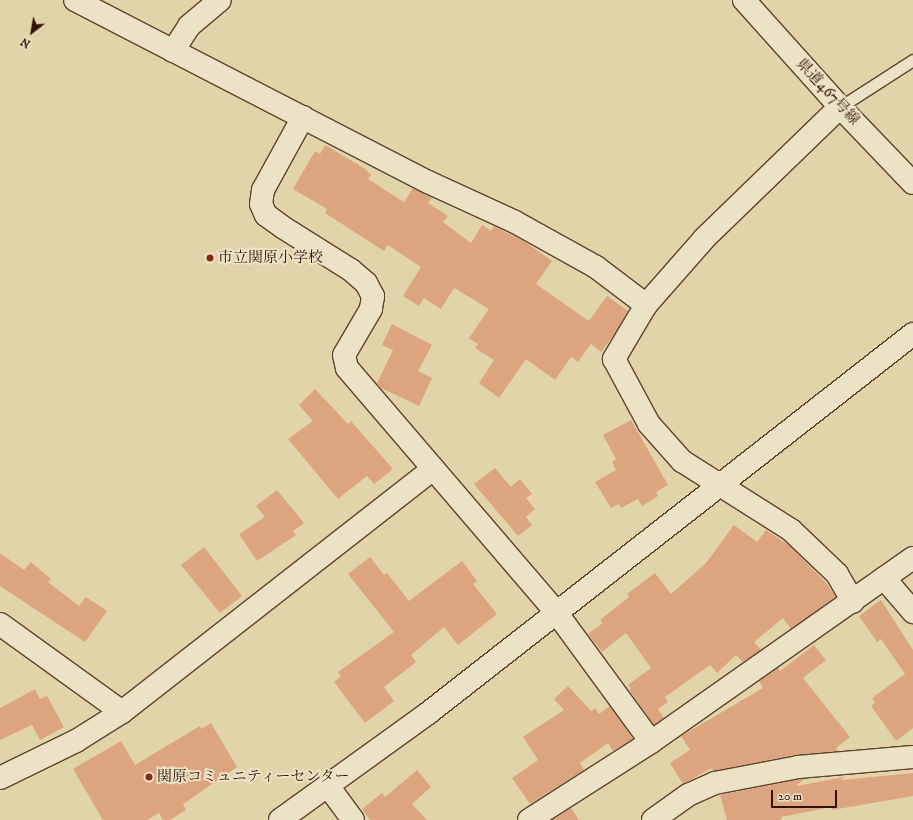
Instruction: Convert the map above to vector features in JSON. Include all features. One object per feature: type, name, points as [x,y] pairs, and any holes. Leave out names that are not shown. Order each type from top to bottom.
[{"type":"street","points":[[75,0],[428,182],[515,222],[596,267],[646,304]]},
{"type":"street","points":[[173,51],[189,26],[220,0]]},
{"type":"street","name":"県道467号線","points":[[744,0],[840,107],[913,183]]},
{"type":"street","points":[[840,107],[704,239],[646,304],[614,359],[649,424],[682,461],[791,530],[837,574],[853,602]]},
{"type":"street","points":[[303,117],[263,190],[261,204],[266,215],[366,283],[373,296],[371,309],[344,355],[347,368],[556,612],[651,742]]},
{"type":"street","points":[[280,820],[427,714],[913,334]]},
{"type":"street","points":[[0,778],[76,741],[122,712],[433,469]]},
{"type":"street","points":[[529,820],[651,742],[853,602],[913,558]]},
{"type":"street","points":[[884,578],[913,612]]},
{"type":"street","points":[[0,624],[122,712]]},
{"type":"street","points":[[653,820],[688,794],[715,783],[798,766],[913,757]]},
{"type":"street","points":[[328,786],[353,820]]},
{"type":"lane","points":[[840,107],[913,60]]},
{"type":"building","points":[[325,145],[364,168],[371,175],[368,179],[404,202],[413,188],[432,198],[428,203],[448,216],[443,222],[471,243],[482,225],[491,231],[494,226],[525,242],[552,261],[536,284],[589,321],[607,296],[628,311],[616,332],[601,352],[591,344],[578,362],[571,357],[555,380],[526,359],[499,398],[479,383],[494,360],[475,348],[478,344],[469,338],[489,309],[454,288],[441,309],[424,298],[419,306],[403,296],[421,267],[388,245],[384,251],[325,213],[327,209],[293,189],[315,151],[320,154]]},
{"type":"building","points":[[392,324],[432,345],[418,371],[432,378],[419,406],[381,388],[377,383],[393,350],[382,345]]},
{"type":"building","points":[[315,389],[348,424],[351,421],[393,469],[374,484],[367,476],[338,499],[288,439],[313,421],[299,405]]},
{"type":"building","points":[[631,420],[668,485],[656,492],[658,496],[642,506],[638,499],[621,508],[619,504],[611,508],[595,482],[616,470],[612,462],[616,459],[603,435]]},
{"type":"building","points":[[495,468],[511,487],[520,479],[532,494],[526,498],[535,509],[526,517],[532,525],[518,536],[474,484]]},
{"type":"building","points":[[277,490],[304,523],[293,531],[296,535],[257,561],[239,534],[265,517],[256,506]]},
{"type":"building","points":[[734,525],[757,542],[766,530],[790,546],[826,583],[836,597],[791,629],[783,618],[754,642],[761,650],[743,662],[736,655],[717,673],[710,665],[665,697],[668,702],[658,709],[664,718],[654,725],[629,690],[631,688],[628,685],[651,668],[626,633],[602,652],[588,634],[603,623],[600,620],[629,597],[627,594],[655,573],[671,594],[706,563]]},
{"type":"building","points":[[204,547],[242,596],[220,613],[181,565]]},
{"type":"building","points":[[0,553],[24,570],[31,562],[51,579],[48,582],[79,606],[86,597],[107,611],[85,642],[0,586]]},
{"type":"building","points":[[370,557],[384,575],[387,573],[409,601],[462,561],[477,581],[473,584],[497,614],[458,645],[444,627],[411,655],[416,662],[384,687],[394,701],[365,723],[334,682],[341,676],[338,672],[394,632],[348,574]]},
{"type":"building","points":[[881,600],[913,650],[913,728],[896,741],[871,706],[875,703],[872,698],[905,674],[881,639],[877,642],[859,616]]},
{"type":"building","points":[[814,645],[826,660],[803,678],[850,737],[836,748],[838,751],[796,755],[713,771],[712,768],[683,784],[670,763],[690,750],[681,736],[763,688],[759,681],[778,668],[780,671]]},
{"type":"building","points":[[568,686],[591,711],[595,708],[599,714],[610,706],[633,739],[613,751],[608,743],[580,763],[584,770],[530,804],[512,778],[538,760],[523,737],[564,710],[554,699]]},
{"type":"building","points":[[35,689],[40,699],[47,696],[64,727],[40,740],[32,725],[0,740],[0,708]]},
{"type":"building","name":"関原コミュニティーセンター","points":[[211,723],[237,767],[183,804],[186,810],[170,820],[163,820],[159,813],[147,820],[103,820],[73,769],[121,741],[135,765],[200,726],[201,729]]},
{"type":"building","points":[[417,770],[431,787],[412,804],[427,820],[370,820],[362,809],[382,793],[385,797]]},
{"type":"building","points":[[913,773],[913,796],[832,810],[832,807],[781,817],[782,820],[727,820],[720,795],[800,779],[804,779],[796,786],[845,777],[841,780]]},
{"type":"building","points":[[571,808],[579,820],[552,820]]},
{"type":"place","name":"市立関原小学校","points":[[210,258]]},
{"type":"place","name":"関原コミュニティーセンター","points":[[149,777]]}]
